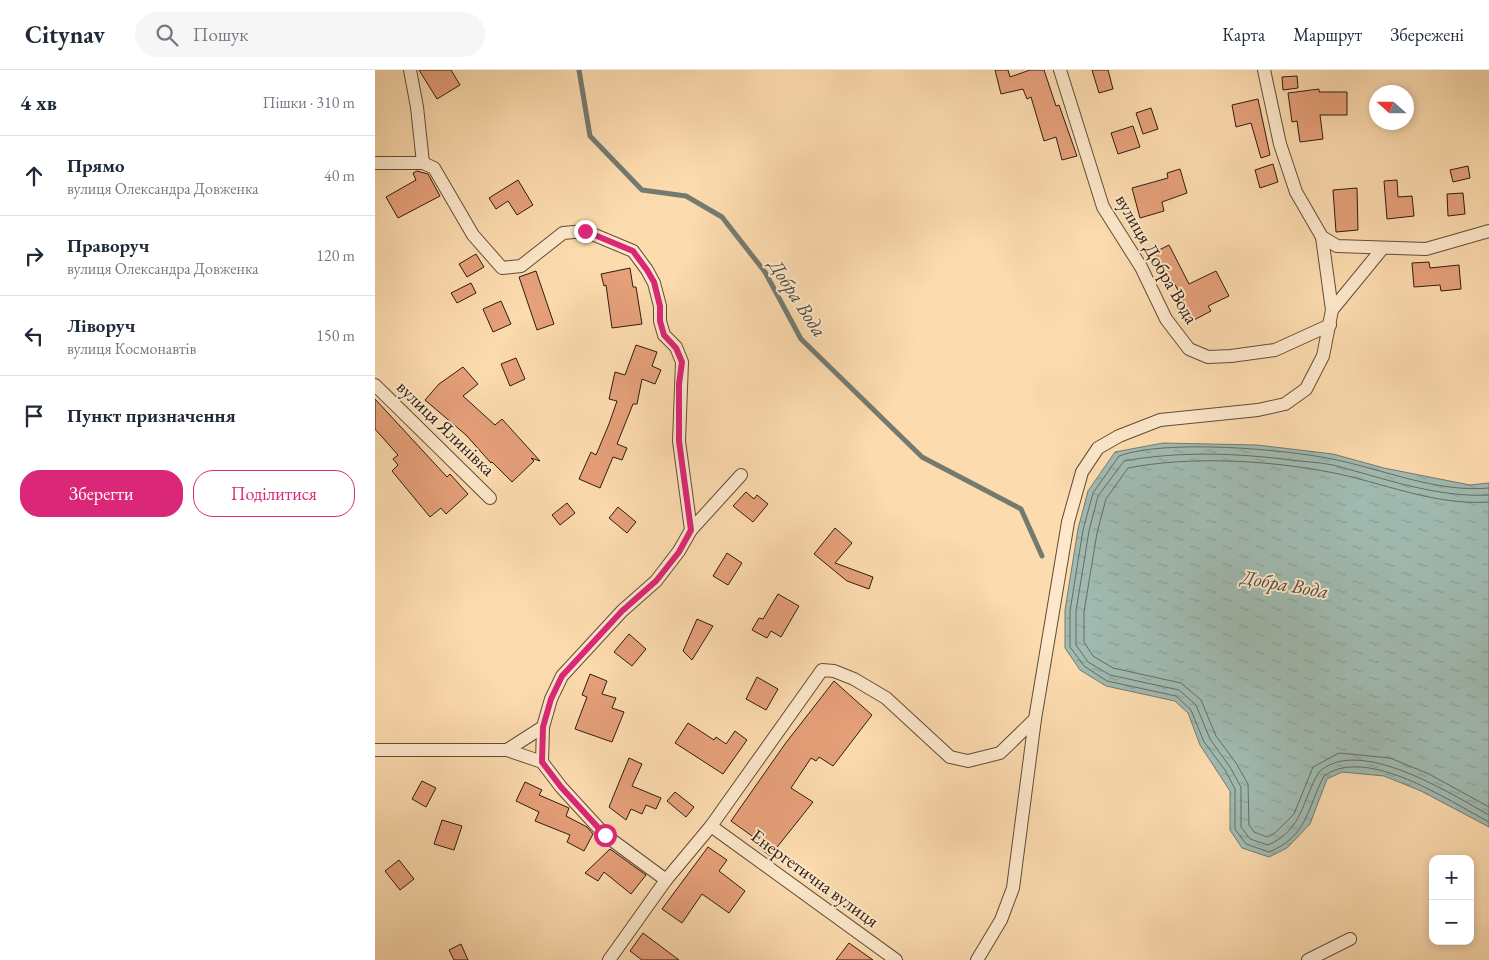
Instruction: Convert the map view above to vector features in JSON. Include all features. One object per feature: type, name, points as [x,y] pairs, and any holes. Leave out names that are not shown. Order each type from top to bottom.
[{"type":"street","points":[[410,70],[417,107],[423,163]]},
{"type":"street","name":"вулиця Добра Вода","points":[[1060,70],[1103,207],[1141,267],[1165,319],[1189,349],[1208,357],[1275,350],[1330,325]]},
{"type":"street","points":[[977,960],[1001,920],[1013,888],[1035,718],[1068,522],[1082,472],[1098,448],[1119,436],[1160,420],[1258,410],[1285,404],[1306,389],[1323,356],[1333,310],[1322,237],[1296,192],[1280,144],[1264,70]]},
{"type":"street","points":[[375,163],[423,163],[434,168],[473,235],[502,268],[521,266],[563,233],[585,231],[633,251],[654,282],[664,335],[676,348],[682,362],[679,384],[679,441],[691,530]]},
{"type":"street","points":[[1322,237],[1337,246],[1427,249],[1489,231]]},
{"type":"street","points":[[1333,310],[1382,249]]},
{"type":"street","name":"вулиця Ялинівка","points":[[375,384],[491,498]]},
{"type":"street","points":[[542,762],[543,727],[551,699],[562,676],[622,611],[656,581],[679,552],[691,530],[741,475]]},
{"type":"street","points":[[609,960],[666,880],[711,826],[822,670],[834,671],[854,679],[886,698],[950,756],[968,761],[1000,753],[1035,718]]},
{"type":"street","points":[[507,750],[543,727]]},
{"type":"street","points":[[375,750],[507,750],[542,762],[561,787],[605,835],[666,880]]},
{"type":"street","name":"Енергетична вулиця","points":[[711,826],[896,960]]},
{"type":"street","points":[[1308,960],[1350,939]]},
{"type":"water","points":[[1163,443],[1257,445],[1333,454],[1384,468],[1470,485],[1489,483],[1489,827],[1421,791],[1384,776],[1342,772],[1327,779],[1310,824],[1287,848],[1269,857],[1242,848],[1230,830],[1230,791],[1200,745],[1188,713],[1175,701],[1106,686],[1080,670],[1065,648],[1065,610],[1078,529],[1088,491],[1115,452]]},
{"type":"building","points":[[419,70],[451,70],[460,85],[437,99]]},
{"type":"building","points":[[995,70],[1008,70],[1010,77],[1030,70],[1044,70],[1056,106],[1059,105],[1077,156],[1062,160],[1056,137],[1044,141],[1031,97],[1027,99],[1023,89],[1001,94]]},
{"type":"building","points":[[1092,70],[1108,70],[1113,89],[1099,93]]},
{"type":"building","points":[[1297,76],[1298,88],[1283,90],[1282,77]]},
{"type":"building","points":[[1319,89],[1319,92],[1347,92],[1347,115],[1320,115],[1323,139],[1300,142],[1297,121],[1292,122],[1288,93]]},
{"type":"building","points":[[1258,99],[1270,155],[1261,158],[1251,123],[1236,127],[1232,105]]},
{"type":"building","points":[[1151,108],[1158,129],[1143,134],[1136,113]]},
{"type":"building","points":[[1133,126],[1140,147],[1118,154],[1111,133]]},
{"type":"building","points":[[1273,164],[1278,182],[1260,188],[1255,170]]},
{"type":"building","points":[[1468,166],[1470,178],[1453,182],[1450,170]]},
{"type":"building","points":[[1180,169],[1187,193],[1162,202],[1164,211],[1140,218],[1132,188],[1168,178],[1167,173]]},
{"type":"building","points":[[417,171],[428,174],[440,196],[398,218],[386,197],[416,180],[413,173]]},
{"type":"building","points":[[518,180],[533,205],[517,215],[508,201],[496,209],[489,198]]},
{"type":"building","points":[[1397,180],[1398,197],[1412,196],[1414,216],[1387,219],[1384,181]]},
{"type":"building","points":[[1357,188],[1358,230],[1336,232],[1333,190]]},
{"type":"building","points":[[1463,193],[1465,214],[1448,216],[1447,194]]},
{"type":"building","points":[[1169,245],[1189,284],[1216,271],[1229,296],[1208,306],[1211,311],[1194,320],[1173,281],[1165,286],[1149,255]]},
{"type":"building","points":[[476,254],[484,267],[467,277],[459,264]]},
{"type":"building","points":[[1429,262],[1430,268],[1459,265],[1461,289],[1441,291],[1440,285],[1414,287],[1412,263]]},
{"type":"building","points":[[630,268],[633,287],[636,287],[642,324],[612,328],[606,285],[604,286],[601,274]]},
{"type":"building","points":[[536,271],[554,324],[537,330],[519,277]]},
{"type":"building","points":[[471,283],[476,293],[457,303],[451,293]]},
{"type":"building","points":[[501,301],[511,324],[493,332],[483,309]]},
{"type":"building","points":[[636,345],[657,352],[652,366],[661,370],[655,384],[642,379],[637,404],[633,404],[617,444],[627,448],[622,460],[613,457],[600,488],[579,479],[591,452],[596,455],[617,401],[609,399],[615,372],[625,375]]},
{"type":"building","points":[[516,358],[525,379],[510,386],[501,364]]},
{"type":"building","points":[[463,367],[478,384],[463,396],[495,425],[502,419],[540,461],[531,458],[534,461],[512,482],[491,463],[466,435],[425,400],[439,384]]},
{"type":"building","points":[[375,399],[447,477],[450,474],[468,494],[446,514],[441,508],[430,517],[392,471],[398,465],[393,459],[398,455],[375,429]]},
{"type":"building","points":[[746,492],[754,499],[757,495],[768,504],[753,522],[733,506]]},
{"type":"building","points":[[567,503],[575,513],[560,525],[552,515]]},
{"type":"building","points":[[618,507],[636,522],[627,533],[609,518]]},
{"type":"building","points":[[835,528],[852,543],[835,563],[873,577],[869,589],[847,581],[814,554]]},
{"type":"building","points":[[727,553],[742,563],[728,585],[713,576]]},
{"type":"building","points":[[778,594],[799,606],[781,637],[771,631],[767,638],[752,630],[759,618],[763,619]]},
{"type":"building","points":[[697,619],[713,626],[692,660],[683,651]]},
{"type":"building","points":[[629,634],[646,649],[632,666],[614,652]]},
{"type":"building","points":[[590,674],[607,681],[602,694],[616,698],[612,708],[624,712],[612,742],[575,729],[587,697],[582,695]]},
{"type":"building","points":[[757,677],[778,689],[766,710],[746,699]]},
{"type":"building","points":[[834,681],[872,715],[833,766],[819,757],[816,761],[811,758],[791,788],[813,802],[770,856],[756,845],[759,841],[731,821],[785,744]]},
{"type":"building","points":[[688,723],[714,740],[716,737],[726,744],[735,731],[747,740],[723,774],[675,743]]},
{"type":"building","points":[[629,758],[642,764],[632,786],[661,798],[656,809],[646,805],[642,814],[631,809],[626,820],[609,807]]},
{"type":"building","points":[[422,781],[436,788],[426,807],[412,799]]},
{"type":"building","points":[[525,782],[542,790],[539,795],[569,808],[566,816],[587,827],[593,834],[584,851],[567,842],[570,835],[535,821],[539,812],[516,801]]},
{"type":"building","points":[[675,792],[694,807],[686,817],[667,801]]},
{"type":"building","points":[[442,820],[462,826],[454,850],[434,844]]},
{"type":"building","points":[[708,847],[727,860],[719,871],[745,891],[729,913],[702,894],[682,923],[662,909]]},
{"type":"building","points":[[610,849],[646,875],[631,894],[604,872],[598,881],[585,873]]},
{"type":"building","points":[[399,860],[414,879],[400,890],[385,871]]},
{"type":"building","points":[[643,933],[679,960],[642,960],[630,951]]},
{"type":"building","points":[[849,943],[873,960],[836,960]]},
{"type":"building","points":[[461,944],[468,960],[454,960],[449,950]]},
{"type":"waterway","name":"Добра Вода","points":[[579,70],[590,136],[642,190],[686,196],[722,217],[765,272],[801,339],[922,457],[1021,509],[1042,556]]},
{"type":"route","points":[[585,231],[612,240],[633,251],[654,282],[664,335],[676,348],[682,362],[679,384],[679,441],[691,530],[679,552],[656,581],[622,611],[562,676],[551,699],[543,727],[542,762],[561,787],[605,835]]}]
